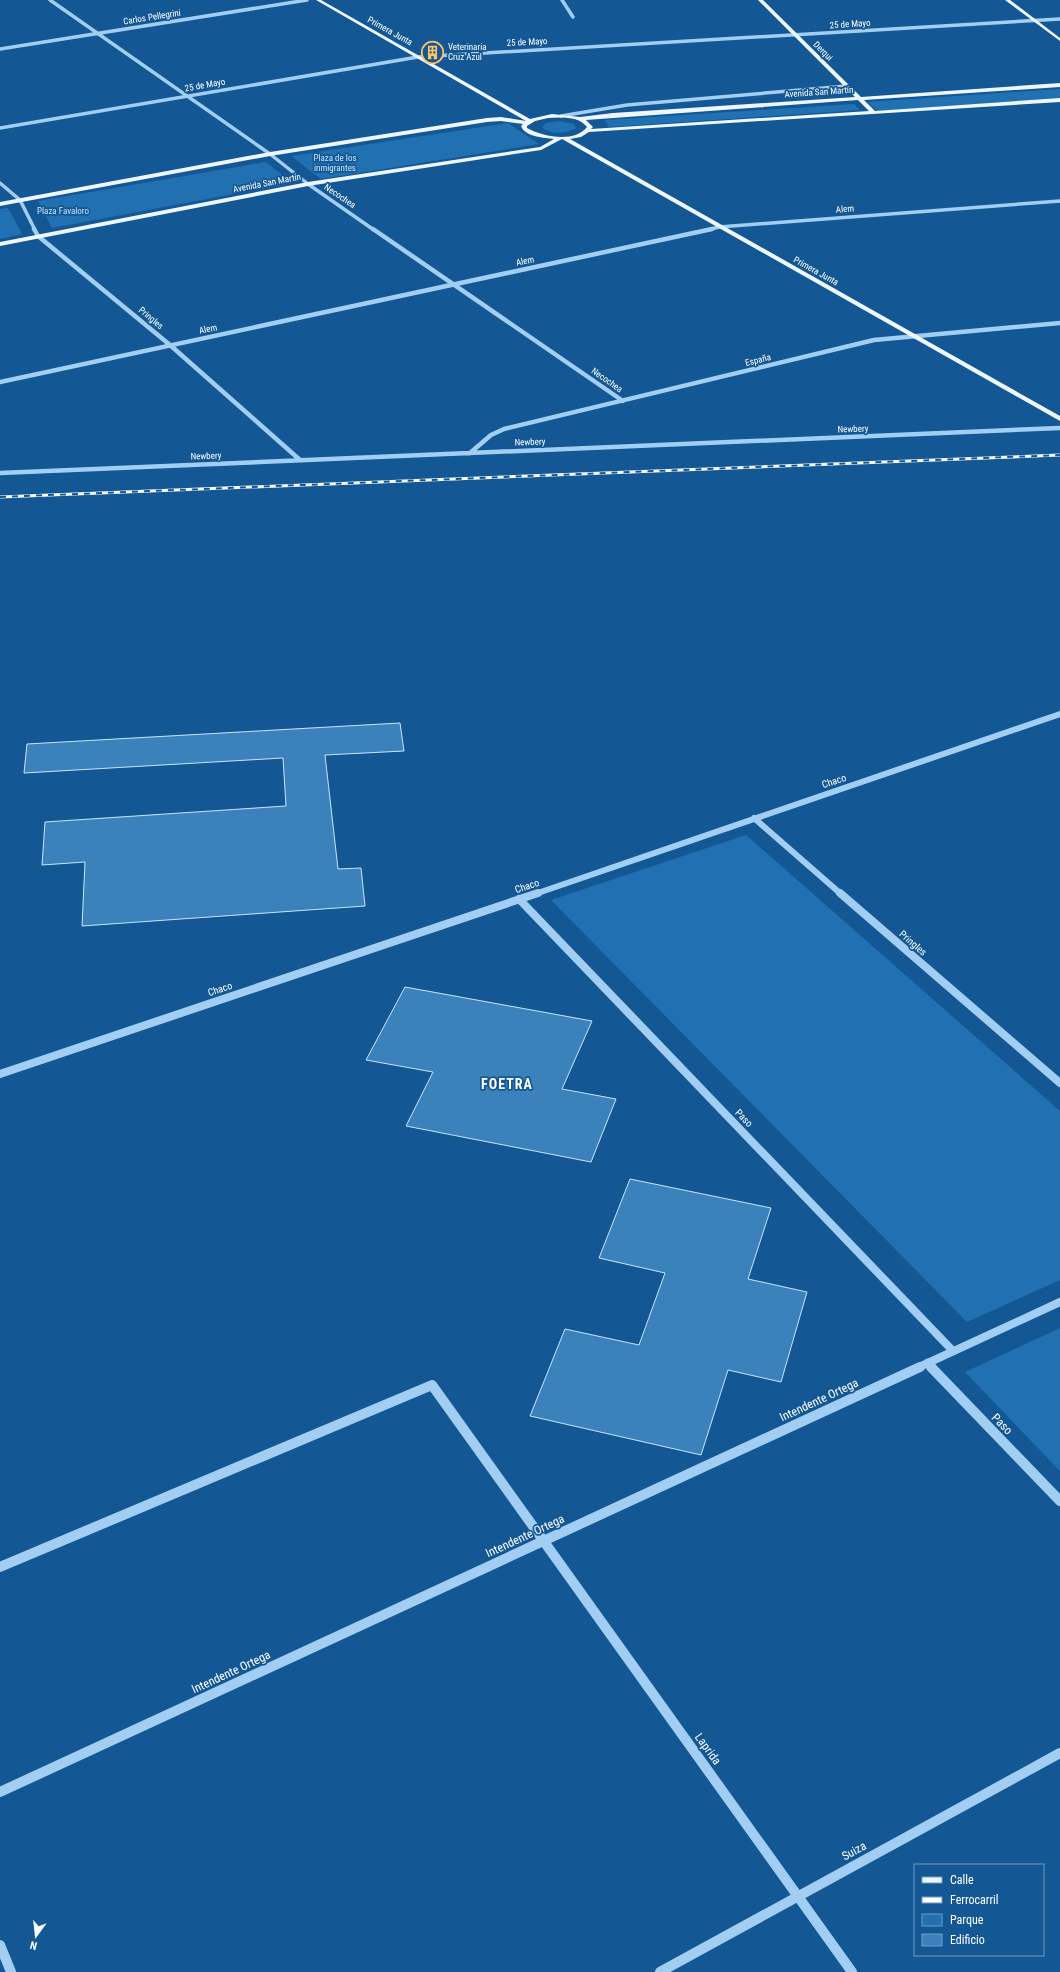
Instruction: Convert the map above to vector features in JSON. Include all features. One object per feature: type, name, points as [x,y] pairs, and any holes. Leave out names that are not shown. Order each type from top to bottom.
[{"type":"main road","name":"Primera Junta","points":[[318,0],[517,112],[528,122],[524,126],[529,132],[544,137],[562,138],[1060,419]]},
{"type":"main road","name":"Derqui","points":[[760,0],[874,113]]},
{"type":"main road","points":[[1007,0],[1060,40]]},
{"type":"main road","name":"Avenida San Martín","points":[[552,116],[579,119],[613,115],[1060,85]]},
{"type":"main road","points":[[562,138],[580,135],[587,132],[1060,100]]},
{"type":"main road","name":"Primera Junta","points":[[517,112],[552,116]]},
{"type":"main road","points":[[0,204],[270,154],[487,120],[501,119],[528,122],[552,116]]},
{"type":"main road","points":[[579,119],[589,124],[590,127],[587,132]]},
{"type":"main road","name":"Avenida San Martín","points":[[0,244],[308,184],[542,148],[562,138]]},
{"type":"street","name":"Necochea","points":[[50,0],[270,154],[308,184],[623,401]]},
{"type":"street","name":"Carlos Pellegrini","points":[[0,49],[307,0]]},
{"type":"street","points":[[562,0],[573,17]]},
{"type":"street","name":"25 de Mayo","points":[[0,128],[418,57],[1060,19]]},
{"type":"street","points":[[562,116],[627,104],[847,86]]},
{"type":"street","name":"Pringles","points":[[0,183],[20,200],[38,236],[170,345],[300,460]]},
{"type":"street","name":"Alem","points":[[0,382],[719,227],[1060,201]]},
{"type":"street","name":"España","points":[[470,453],[491,435],[504,429],[874,340],[1060,323]]},
{"type":"street","name":"Newbery","points":[[0,473],[1060,428]]},
{"type":"street","name":"Chaco","points":[[0,1074],[1060,714]]},
{"type":"street","name":"Pringles","points":[[754,818],[1060,1083]]},
{"type":"street","name":"Paso","points":[[519,899],[953,1351]]},
{"type":"street","name":"Intendente Ortega","points":[[0,1792],[1060,1302]]},
{"type":"street","name":"Paso","points":[[927,1363],[1060,1501]]},
{"type":"street","name":"Laprida","points":[[0,1567],[432,1385],[542,1541],[852,1972]]},
{"type":"street","name":"Suiza","points":[[660,1972],[1060,1753]]},
{"type":"street","points":[[0,1945],[11,1972]]},
{"type":"green space","points":[[1060,89],[1060,98],[877,111],[868,102]]},
{"type":"green space","points":[[854,104],[860,110],[609,127],[605,120]]},
{"type":"green space","points":[[559,121],[574,124],[576,128],[568,132],[559,133],[545,130],[542,127],[546,123]]},
{"type":"green space","name":"Plaza de los inmigrantes","points":[[508,123],[539,144],[321,179],[291,156]]},
{"type":"green space","name":"Plaza Favaloro","points":[[266,162],[292,183],[52,228],[38,201]]},
{"type":"green space","points":[[8,208],[22,234],[0,239],[0,209]]},
{"type":"green space","points":[[746,835],[1060,1111],[1060,1280],[967,1322],[551,900]]},
{"type":"green space","points":[[1060,1328],[1060,1471],[965,1372]]},
{"type":"building","points":[[400,723],[404,751],[325,755],[338,869],[361,868],[365,906],[82,926],[85,862],[42,865],[45,822],[286,806],[283,758],[24,773],[27,744]]},
{"type":"building","points":[[405,987],[592,1021],[562,1089],[616,1099],[591,1162],[406,1126],[433,1072],[366,1060]]},
{"type":"building","points":[[630,1179],[771,1208],[748,1279],[807,1292],[781,1382],[728,1370],[701,1455],[530,1416],[565,1329],[639,1345],[665,1273],[599,1258]]},
{"type":"railway","points":[[0,497],[1060,455]]},
{"type":"place","name":"Veterinaria Cruz Azul","points":[[433,52]]},
{"type":"district","name":"FOETRA","points":[[507,1084]]}]
